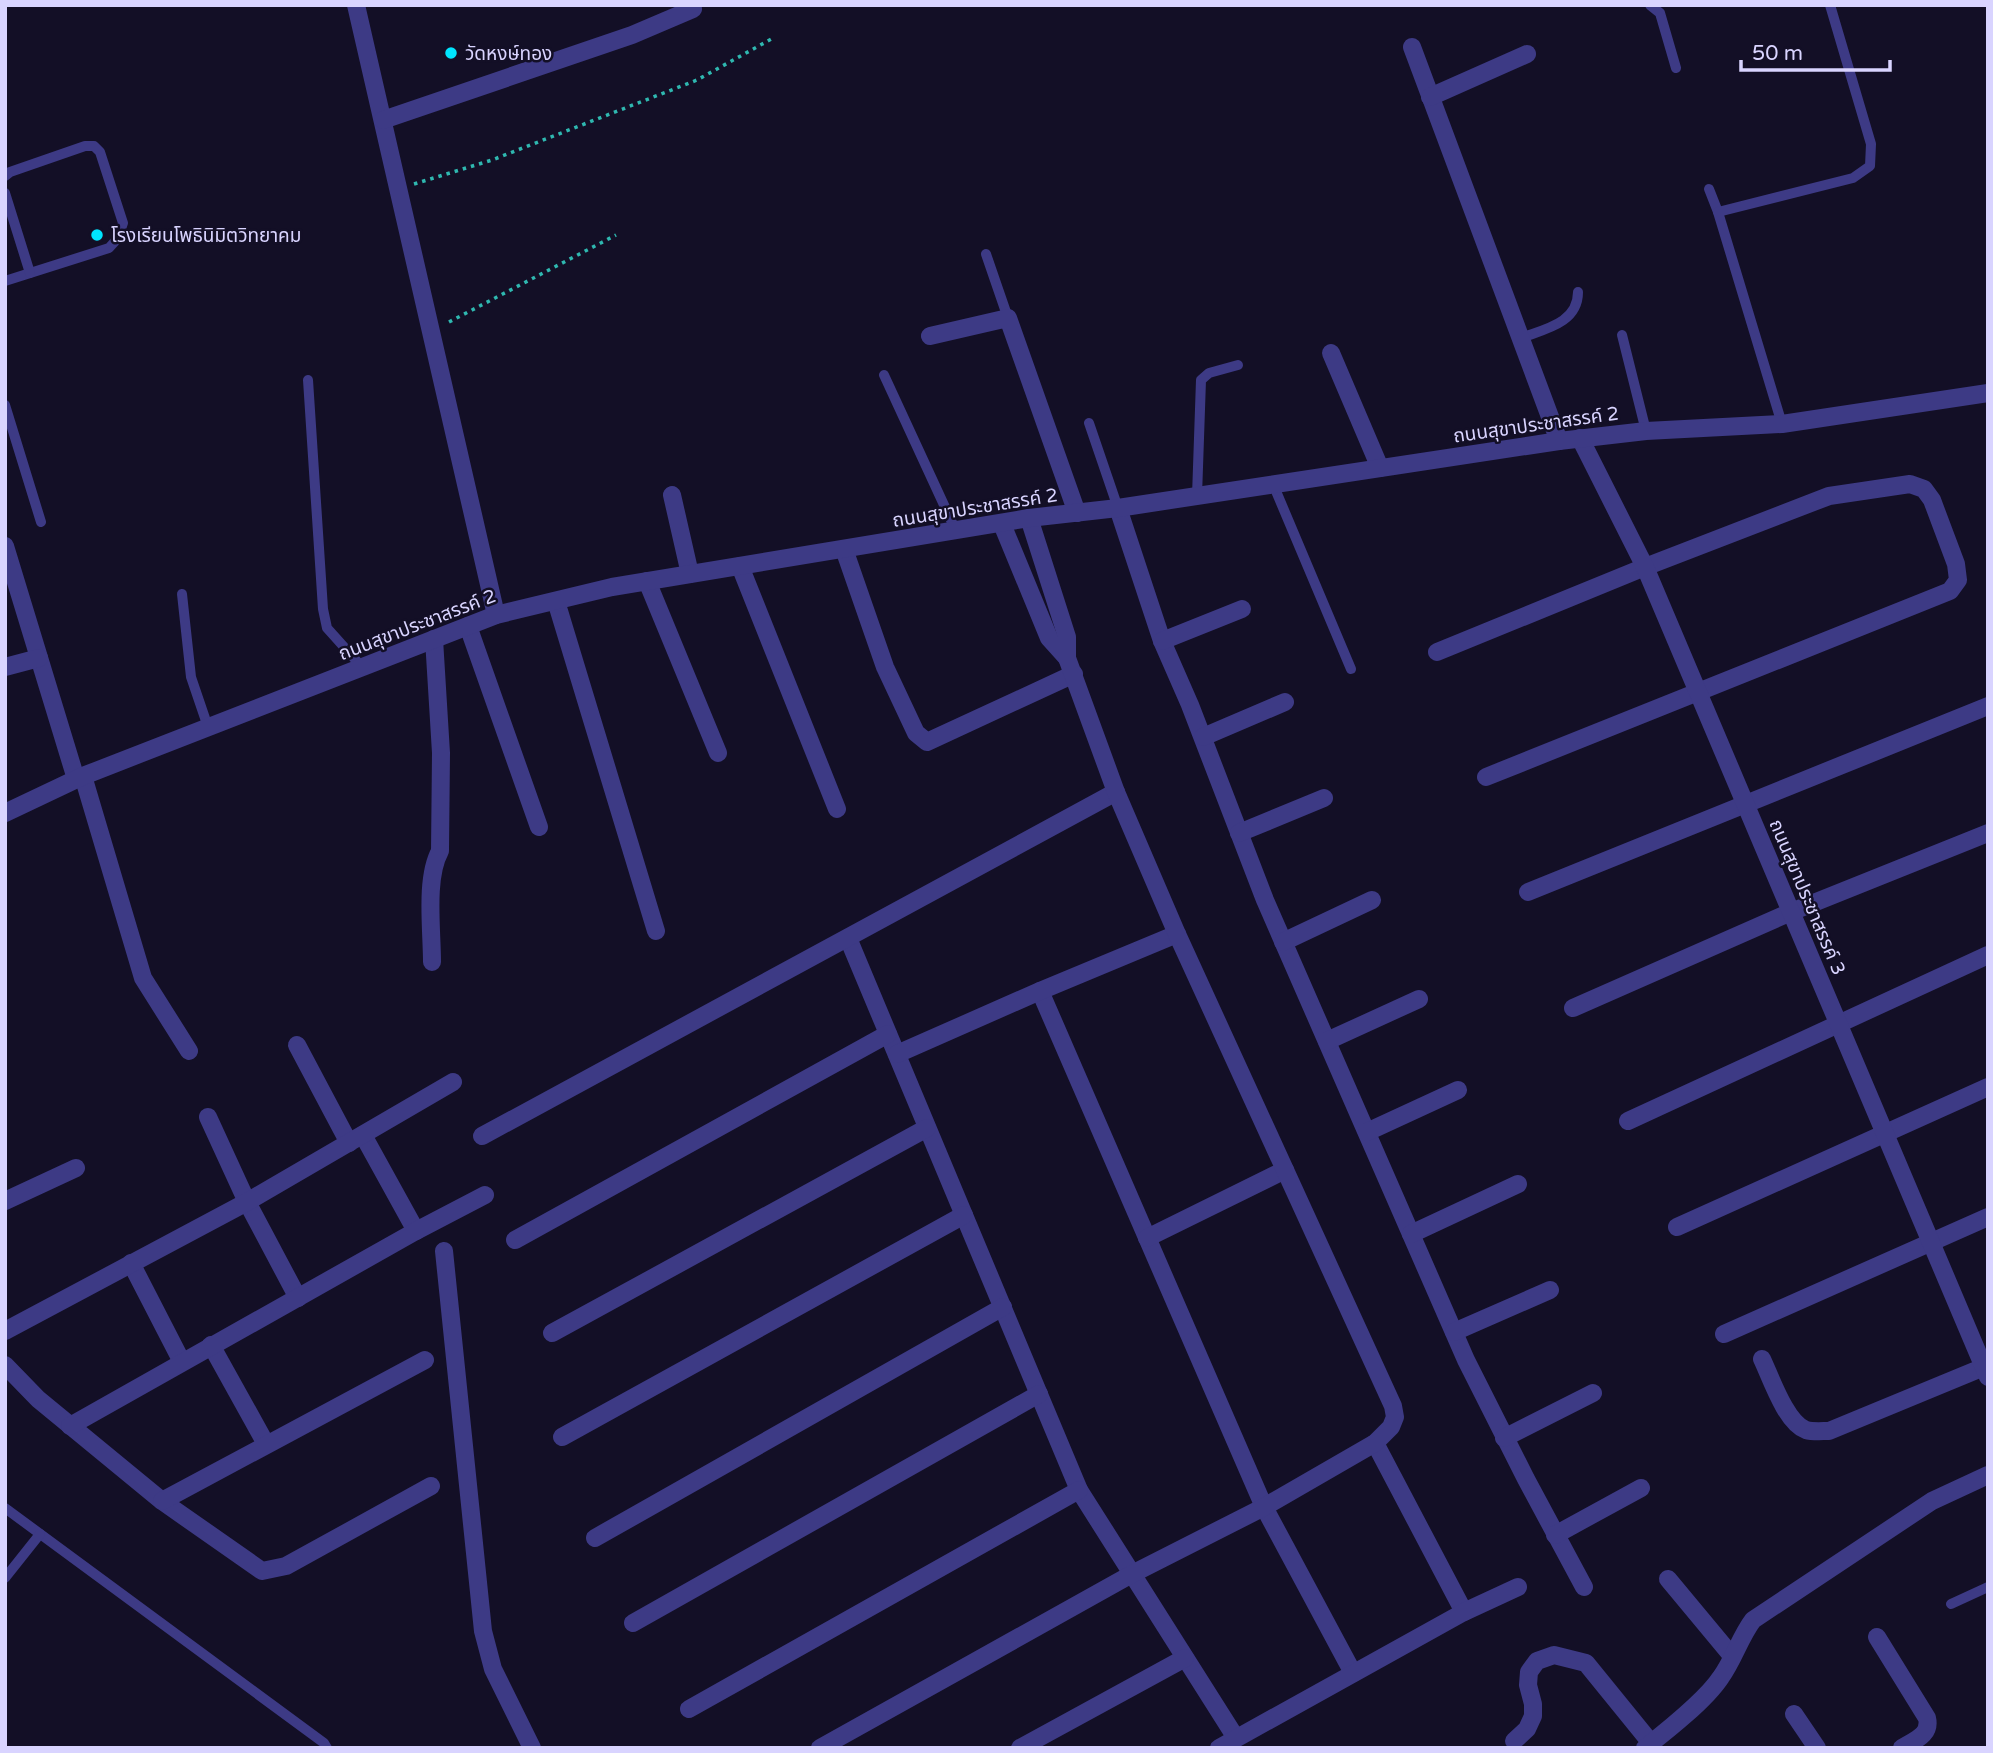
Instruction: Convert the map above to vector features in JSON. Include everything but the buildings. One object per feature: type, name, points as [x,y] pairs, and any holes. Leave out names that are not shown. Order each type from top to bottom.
[{"type":"street","points":[[356,5],[496,615]]},
{"type":"street","points":[[383,120],[632,35],[693,9]]},
{"type":"street","points":[[1412,47],[1559,441]]},
{"type":"street","points":[[1430,97],[1527,54]]},
{"type":"street","points":[[930,336],[1008,318],[1077,513]]},
{"type":"street","points":[[1331,353],[1380,468]]},
{"type":"street","name":"ถนนสุขาประชาสรรค์ 2","points":[[5,813],[79,777],[496,615],[612,587],[1029,518],[1118,508],[1580,438],[1646,431],[1782,424],[1988,393]]},
{"type":"street","name":"ถนนสุขาประชาสรรค์ 3","points":[[1580,438],[1645,567],[1986,1372]]},
{"type":"street","points":[[1437,652],[1829,496],[1910,484],[1924,489],[1932,500],[1956,564],[1958,579],[1950,591],[1486,778]]},
{"type":"street","points":[[672,495],[690,574]]},
{"type":"street","points":[[1118,508],[1162,641],[1203,737],[1283,942],[1454,1332],[1504,1438],[1584,1587]]},
{"type":"street","points":[[820,1748],[1132,1574],[1264,1507],[1375,1443],[1391,1427],[1395,1417],[1393,1406],[1177,934],[1116,792],[1070,666],[1067,637],[1029,518]]},
{"type":"street","points":[[1002,524],[1049,638],[1070,666]]},
{"type":"street","points":[[5,546],[143,978],[189,1051]]},
{"type":"street","points":[[844,549],[885,667],[916,733],[927,741],[1070,666]]},
{"type":"street","points":[[740,566],[837,809]]},
{"type":"street","points":[[647,581],[718,753]]},
{"type":"street","points":[[556,601],[656,931]]},
{"type":"street","points":[[1162,641],[1242,610]]},
{"type":"street","points":[[468,626],[539,827]]},
{"type":"street","points":[[432,962],[431,899],[434,860],[440,850],[441,781],[439,684],[434,639]]},
{"type":"street","points":[[5,667],[39,657]]},
{"type":"street","points":[[1203,737],[1285,702]]},
{"type":"street","points":[[1528,892],[1988,706]]},
{"type":"street","points":[[482,1136],[1116,792]]},
{"type":"street","points":[[1239,833],[1324,798]]},
{"type":"street","points":[[1573,1008],[1791,912],[1988,834]]},
{"type":"street","points":[[1283,942],[1372,900]]},
{"type":"street","points":[[897,1054],[1040,990],[1177,934]]},
{"type":"street","points":[[848,938],[1079,1490],[1236,1738]]},
{"type":"street","points":[[1628,1121],[1988,955]]},
{"type":"street","points":[[1040,990],[1264,1507],[1353,1673]]},
{"type":"street","points":[[1327,1041],[1419,999]]},
{"type":"street","points":[[514,1240],[888,1034]]},
{"type":"street","points":[[297,1045],[416,1231]]},
{"type":"street","points":[[5,1331],[247,1202],[453,1082]]},
{"type":"street","points":[[1677,1227],[1988,1087]]},
{"type":"street","points":[[1367,1132],[1458,1090]]},
{"type":"street","points":[[208,1117],[247,1202],[298,1298]]},
{"type":"street","points":[[552,1333],[927,1128]]},
{"type":"street","points":[[5,1201],[76,1168]]},
{"type":"street","points":[[1147,1238],[1285,1170]]},
{"type":"street","points":[[1411,1234],[1518,1184]]},
{"type":"street","points":[[70,1426],[211,1345],[485,1195]]},
{"type":"street","points":[[562,1437],[964,1215]]},
{"type":"street","points":[[1724,1334],[1988,1217]]},
{"type":"street","points":[[444,1251],[483,1632],[493,1669],[532,1748]]},
{"type":"street","points":[[131,1263],[182,1362]]},
{"type":"street","points":[[1454,1332],[1550,1290]]},
{"type":"street","points":[[595,1538],[1003,1307]]},
{"type":"street","points":[[211,1345],[266,1444]]},
{"type":"street","points":[[1762,1359],[1794,1421],[1805,1430],[1816,1431],[1829,1431],[1986,1372]]},
{"type":"street","points":[[162,1501],[425,1360]]},
{"type":"street","points":[[5,1365],[38,1399],[162,1501],[262,1570],[286,1566],[430,1486]]},
{"type":"street","points":[[1504,1438],[1593,1393]]},
{"type":"street","points":[[633,1623],[1039,1394]]},
{"type":"street","points":[[1375,1443],[1464,1612]]},
{"type":"street","points":[[1514,1741],[1528,1729],[1533,1716],[1528,1685],[1529,1672],[1537,1661],[1554,1654],[1586,1663],[1648,1745],[1713,1687],[1753,1620],[1933,1501],[1988,1475]]},
{"type":"street","points":[[1555,1535],[1641,1488]]},
{"type":"street","points":[[689,1709],[1079,1490]]},
{"type":"street","points":[[1668,1579],[1732,1656]]},
{"type":"street","points":[[1219,1748],[1464,1612],[1518,1587]]},
{"type":"street","points":[[1877,1637],[1927,1718],[1929,1726],[1926,1732],[1902,1748]]},
{"type":"street","points":[[1020,1748],[1185,1658]]},
{"type":"street","points":[[1794,1714],[1817,1748]]},
{"type":"lane","points":[[1650,5],[1660,13],[1676,68]]},
{"type":"lane","points":[[1718,212],[1853,178],[1870,166],[1871,144],[1830,5]]},
{"type":"lane","points":[[5,176],[85,146],[94,146],[100,152],[123,223],[118,238],[109,247],[5,281]]},
{"type":"lane","points":[[1709,188],[1782,424]]},
{"type":"lane","points":[[5,193],[30,273]]},
{"type":"lane","points":[[986,254],[1008,318]]},
{"type":"lane","points":[[1521,338],[1558,324],[1571,314],[1578,303],[1578,292]]},
{"type":"lane","points":[[1622,335],[1646,431]]},
{"type":"lane","points":[[1198,496],[1201,380],[1209,373],[1238,365]]},
{"type":"lane","points":[[884,375],[956,531]]},
{"type":"lane","points":[[308,380],[323,610],[327,628],[362,667]]},
{"type":"lane","points":[[5,405],[41,522]]},
{"type":"lane","points":[[1089,423],[1118,508]]},
{"type":"lane","points":[[1273,484],[1351,669]]},
{"type":"lane","points":[[182,594],[191,677],[208,727]]},
{"type":"lane","points":[[5,1507],[324,1743],[327,1748]]},
{"type":"lane","points":[[5,1578],[40,1534]]},
{"type":"lane","points":[[1951,1604],[1988,1587]]},
{"type":"path","points":[[398,189],[492,160],[697,80],[775,37]]},
{"type":"path","points":[[431,331],[617,235]]},
{"type":"place","name":"วัดหงษ์ทอง","points":[[451,53]]},
{"type":"place","name":"โรงเรียนโพธินิมิตวิทยาคม","points":[[97,235]]}]
